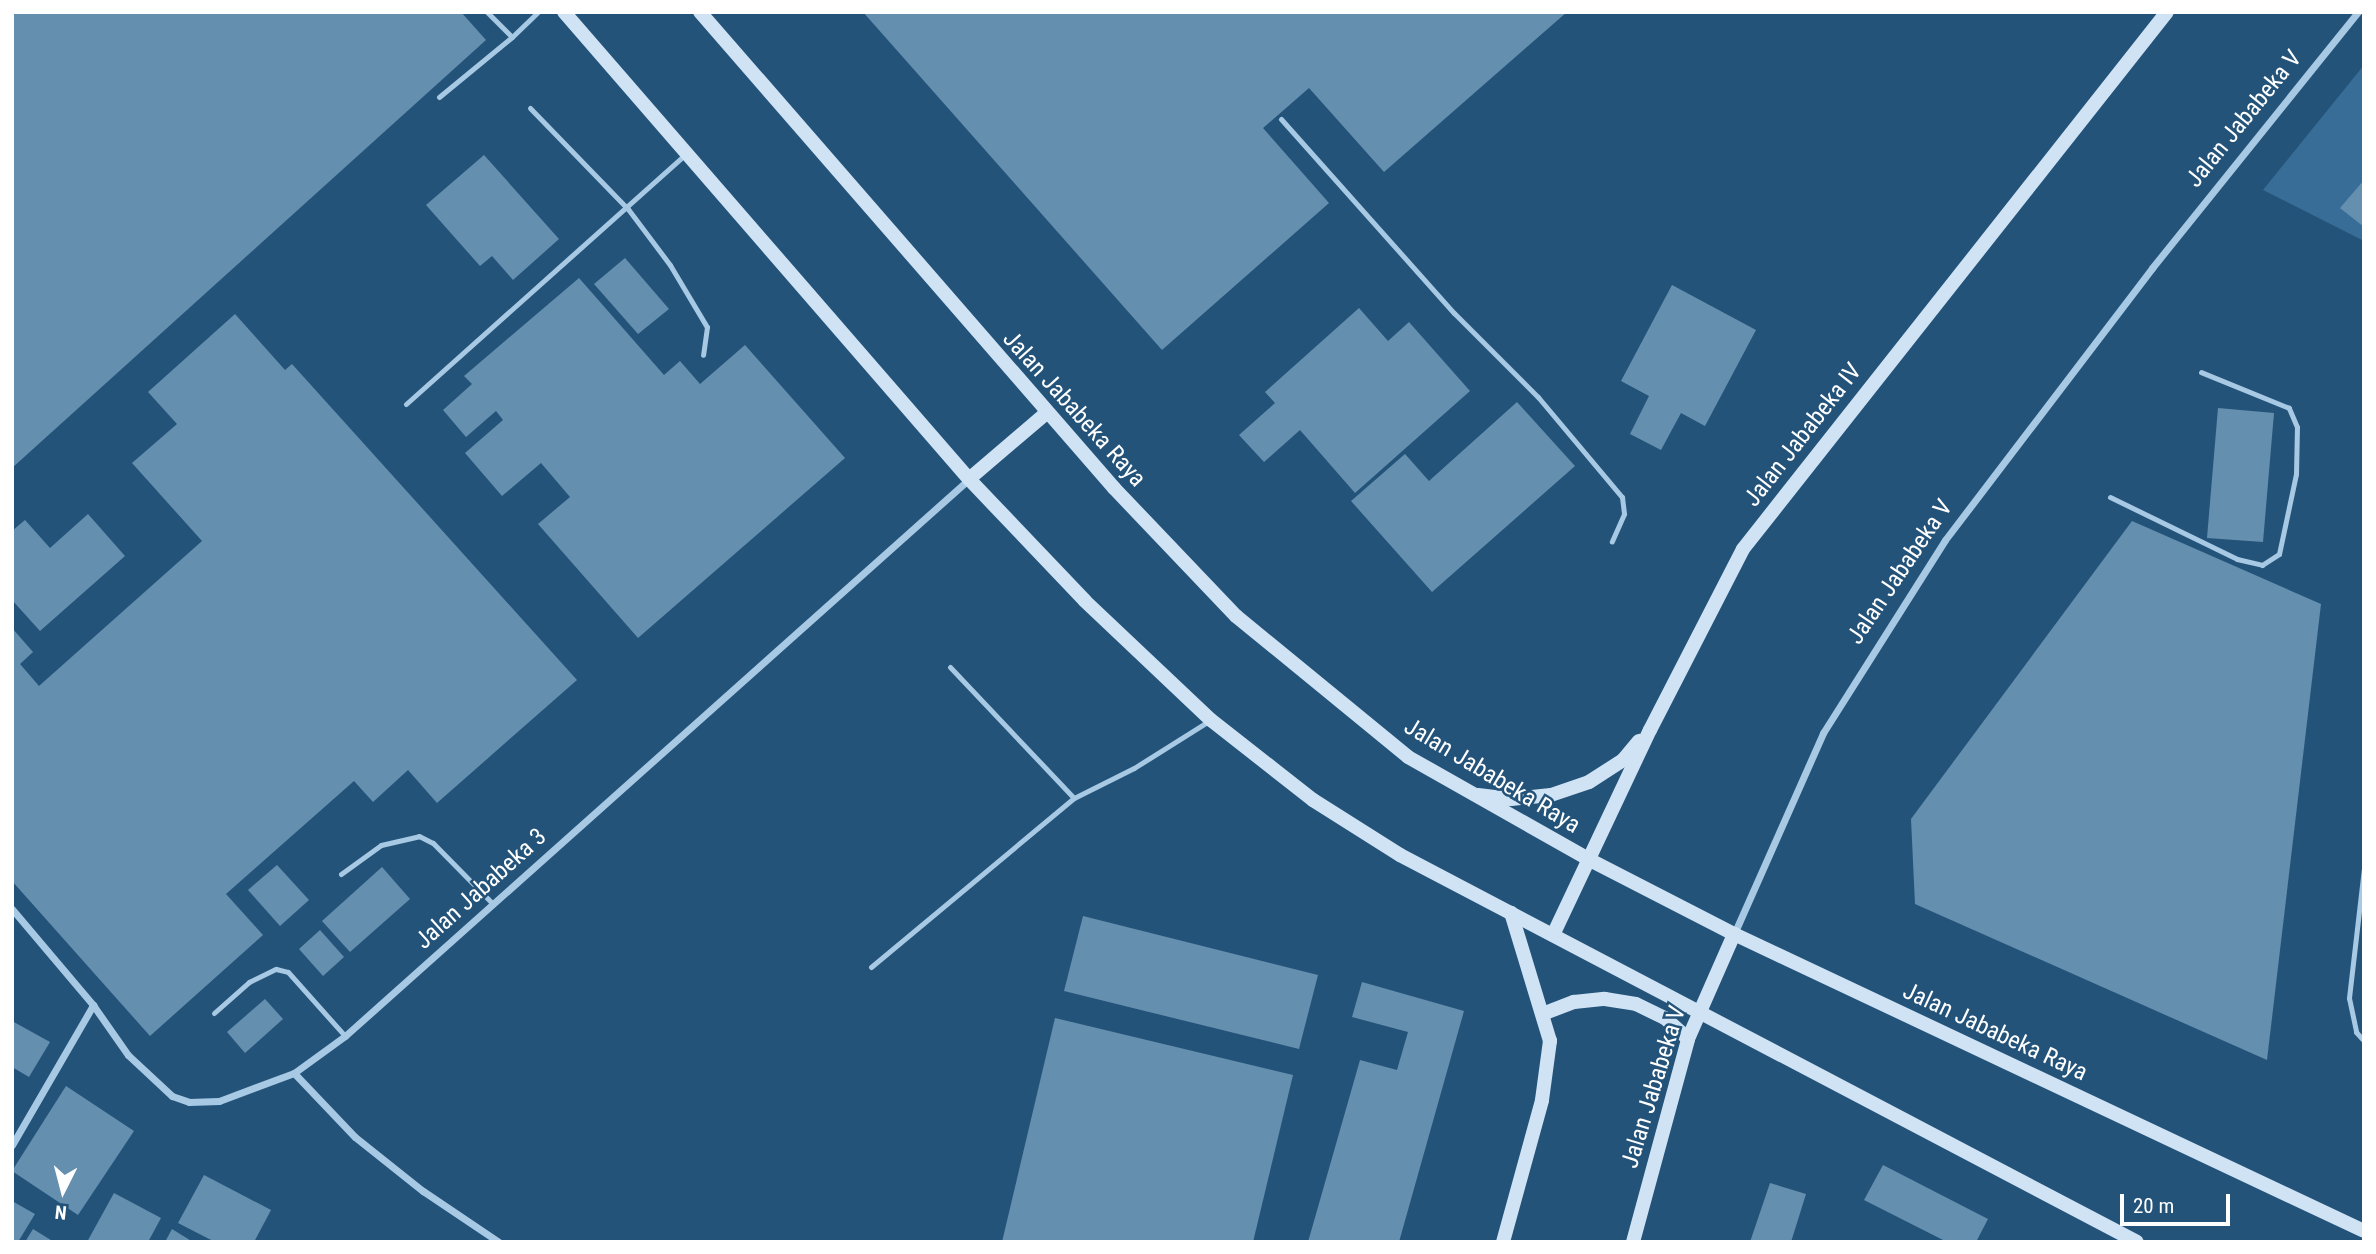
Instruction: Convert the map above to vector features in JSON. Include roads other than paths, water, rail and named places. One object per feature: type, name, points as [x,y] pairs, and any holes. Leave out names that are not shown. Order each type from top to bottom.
[{"type":"main road","points":[[565,12],[969,479],[1085,601],[1211,720],[1313,800],[1400,855],[2137,1242]]},
{"type":"main road","name":"Jalan Jababeka Raya","points":[[700,12],[1045,414],[1236,616],[1408,757],[1588,859],[1734,934],[2364,1231]]},
{"type":"main road","name":"Jalan Jababeka IV","points":[[1553,935],[1650,730],[1743,548],[2167,12]]},
{"type":"main road","points":[[969,479],[1045,414]]},
{"type":"main road","points":[[1471,794],[1511,799],[1551,796],[1589,782],[1623,760],[1650,730]]},
{"type":"main road","points":[[1503,1242],[1550,1066],[1545,1013],[1511,913]]},
{"type":"main road","name":"Jalan Jababeka V","points":[[1633,1242],[1688,1039],[1734,934]]},
{"type":"main road","points":[[1545,1013],[1574,1002],[1605,999],[1636,1004],[1665,1018],[1688,1039]]},
{"type":"street","name":"Jalan Jababeka V","points":[[1734,934],[1823,733],[1945,541],[2152,268],[2358,12]]},
{"type":"street","name":"Jalan Jababeka 3","points":[[12,909],[93,1004],[128,1055],[172,1096],[189,1102],[219,1101],[294,1073],[345,1036],[969,479]]},
{"type":"street","points":[[12,1145],[93,1004]]},
{"type":"street","points":[[294,1073],[355,1137],[423,1191],[499,1242]]},
{"type":"lane","points":[[487,12],[512,37]]},
{"type":"lane","points":[[439,97],[538,12]]},
{"type":"lane","points":[[530,107],[628,209],[670,265],[707,327],[703,355]]},
{"type":"lane","points":[[1280,119],[1454,313],[1538,397],[1622,497],[1624,514],[1612,541]]},
{"type":"lane","points":[[406,404],[628,209],[687,153]]},
{"type":"lane","points":[[2110,498],[2237,559],[2262,565],[2279,554],[2296,474],[2297,427],[2289,408],[2200,372]]},
{"type":"lane","points":[[950,667],[1074,798]]},
{"type":"lane","points":[[871,967],[1074,798],[1134,768],[1211,720]]},
{"type":"lane","points":[[341,874],[381,845],[419,836],[432,843],[493,904]]},
{"type":"lane","points":[[2364,868],[2350,998],[2356,1032],[2364,1041]]},
{"type":"lane","points":[[214,1013],[249,982],[276,969],[288,972],[345,1036]]}]
